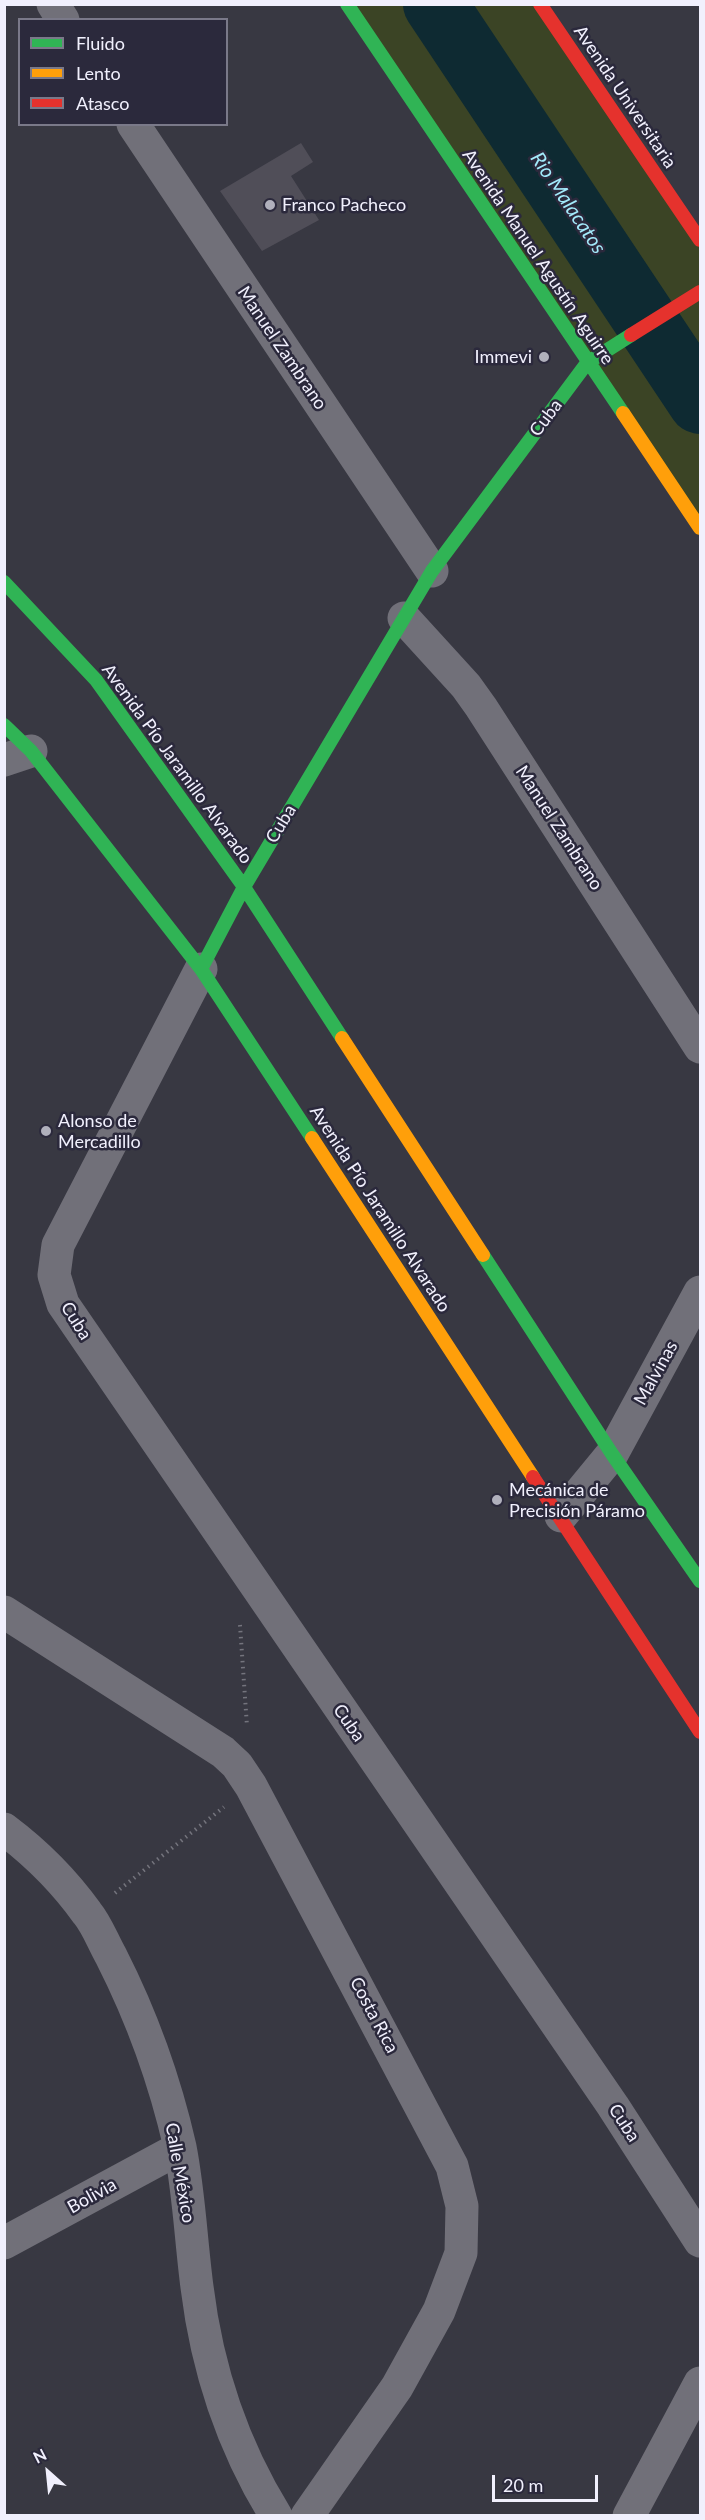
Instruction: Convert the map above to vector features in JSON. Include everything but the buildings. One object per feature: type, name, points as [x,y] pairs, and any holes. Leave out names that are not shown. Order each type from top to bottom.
[{"type":"main road","name":"Avenida Manuel Agustín Aguirre","points":[[347,4],[700,528]]},
{"type":"main road","name":"Avenida Universitaria","points":[[540,4],[700,240]]},
{"type":"main road","points":[[587,363],[700,292]]},
{"type":"main road","name":"Cuba","points":[[201,969],[244,887],[432,571],[587,363]]},
{"type":"main road","name":"Avenida Pío Jaramillo Alvarado","points":[[4,582],[96,680],[244,887],[612,1454],[700,1581]]},
{"type":"main road","name":"Avenida Pío Jaramillo Alvarado","points":[[4,725],[18,756],[201,969],[561,1516],[700,1732]]},
{"type":"street","points":[[53,4],[62,18]]},
{"type":"street","name":"Manuel Zambrano","points":[[134,126],[432,571]]},
{"type":"street","name":"Manuel Zambrano","points":[[404,618],[466,686],[700,1047]]},
{"type":"street","name":"Cuba","points":[[201,969],[58,1245],[54,1275],[63,1304],[268,1607],[613,2106],[700,2241]]},
{"type":"street","name":"Malvinas","points":[[561,1516],[612,1454],[700,1292]]},
{"type":"street","name":"Costa Rica","points":[[4,1612],[223,1752],[237,1765],[251,1786],[452,2166],[462,2206],[461,2253],[439,2311],[397,2387],[307,2516]]},
{"type":"street","name":"Calle México","points":[[4,1829],[49,1867],[88,1914],[134,2001],[149,2040],[180,2148],[197,2290],[213,2379],[236,2441],[256,2483],[276,2516]]},
{"type":"street","name":"Bolivia","points":[[4,2243],[180,2148]]},
{"type":"street","points":[[629,2516],[700,2383]]},
{"type":"path","points":[[247,1728],[240,1624],[268,1607]]},
{"type":"path","points":[[88,1914],[251,1786]]},
{"type":"green space","points":[[347,5],[540,5],[700,240],[700,528]]},
{"type":"waterway","name":"Rio Malacatos","points":[[435,4],[700,402]]},
{"type":"traffic: fast","points":[[347,4],[623,413]]},
{"type":"traffic: fast","points":[[201,969],[244,887],[432,571],[587,363],[631,335]]},
{"type":"traffic: fast","points":[[4,582],[96,680],[244,887],[342,1038]]},
{"type":"traffic: fast","points":[[4,725],[31,751],[201,969],[312,1138]]},
{"type":"traffic: fast","points":[[483,1255],[612,1454],[700,1581]]},
{"type":"traffic: slow","points":[[623,413],[700,528]]},
{"type":"traffic: slow","points":[[342,1038],[483,1255]]},
{"type":"traffic: slow","points":[[312,1138],[533,1477]]},
{"type":"traffic: jam","points":[[540,4],[700,240]]},
{"type":"traffic: jam","points":[[631,335],[700,292]]},
{"type":"traffic: jam","points":[[533,1477],[700,1732]]},
{"type":"place","name":"Franco Pacheco","points":[[270,205]]},
{"type":"place","name":"Immevi","points":[[544,357]]},
{"type":"place","name":"Alonso de Mercadillo","points":[[46,1131]]},
{"type":"place","name":"Mecánica de Precisión Páramo","points":[[497,1500]]}]
